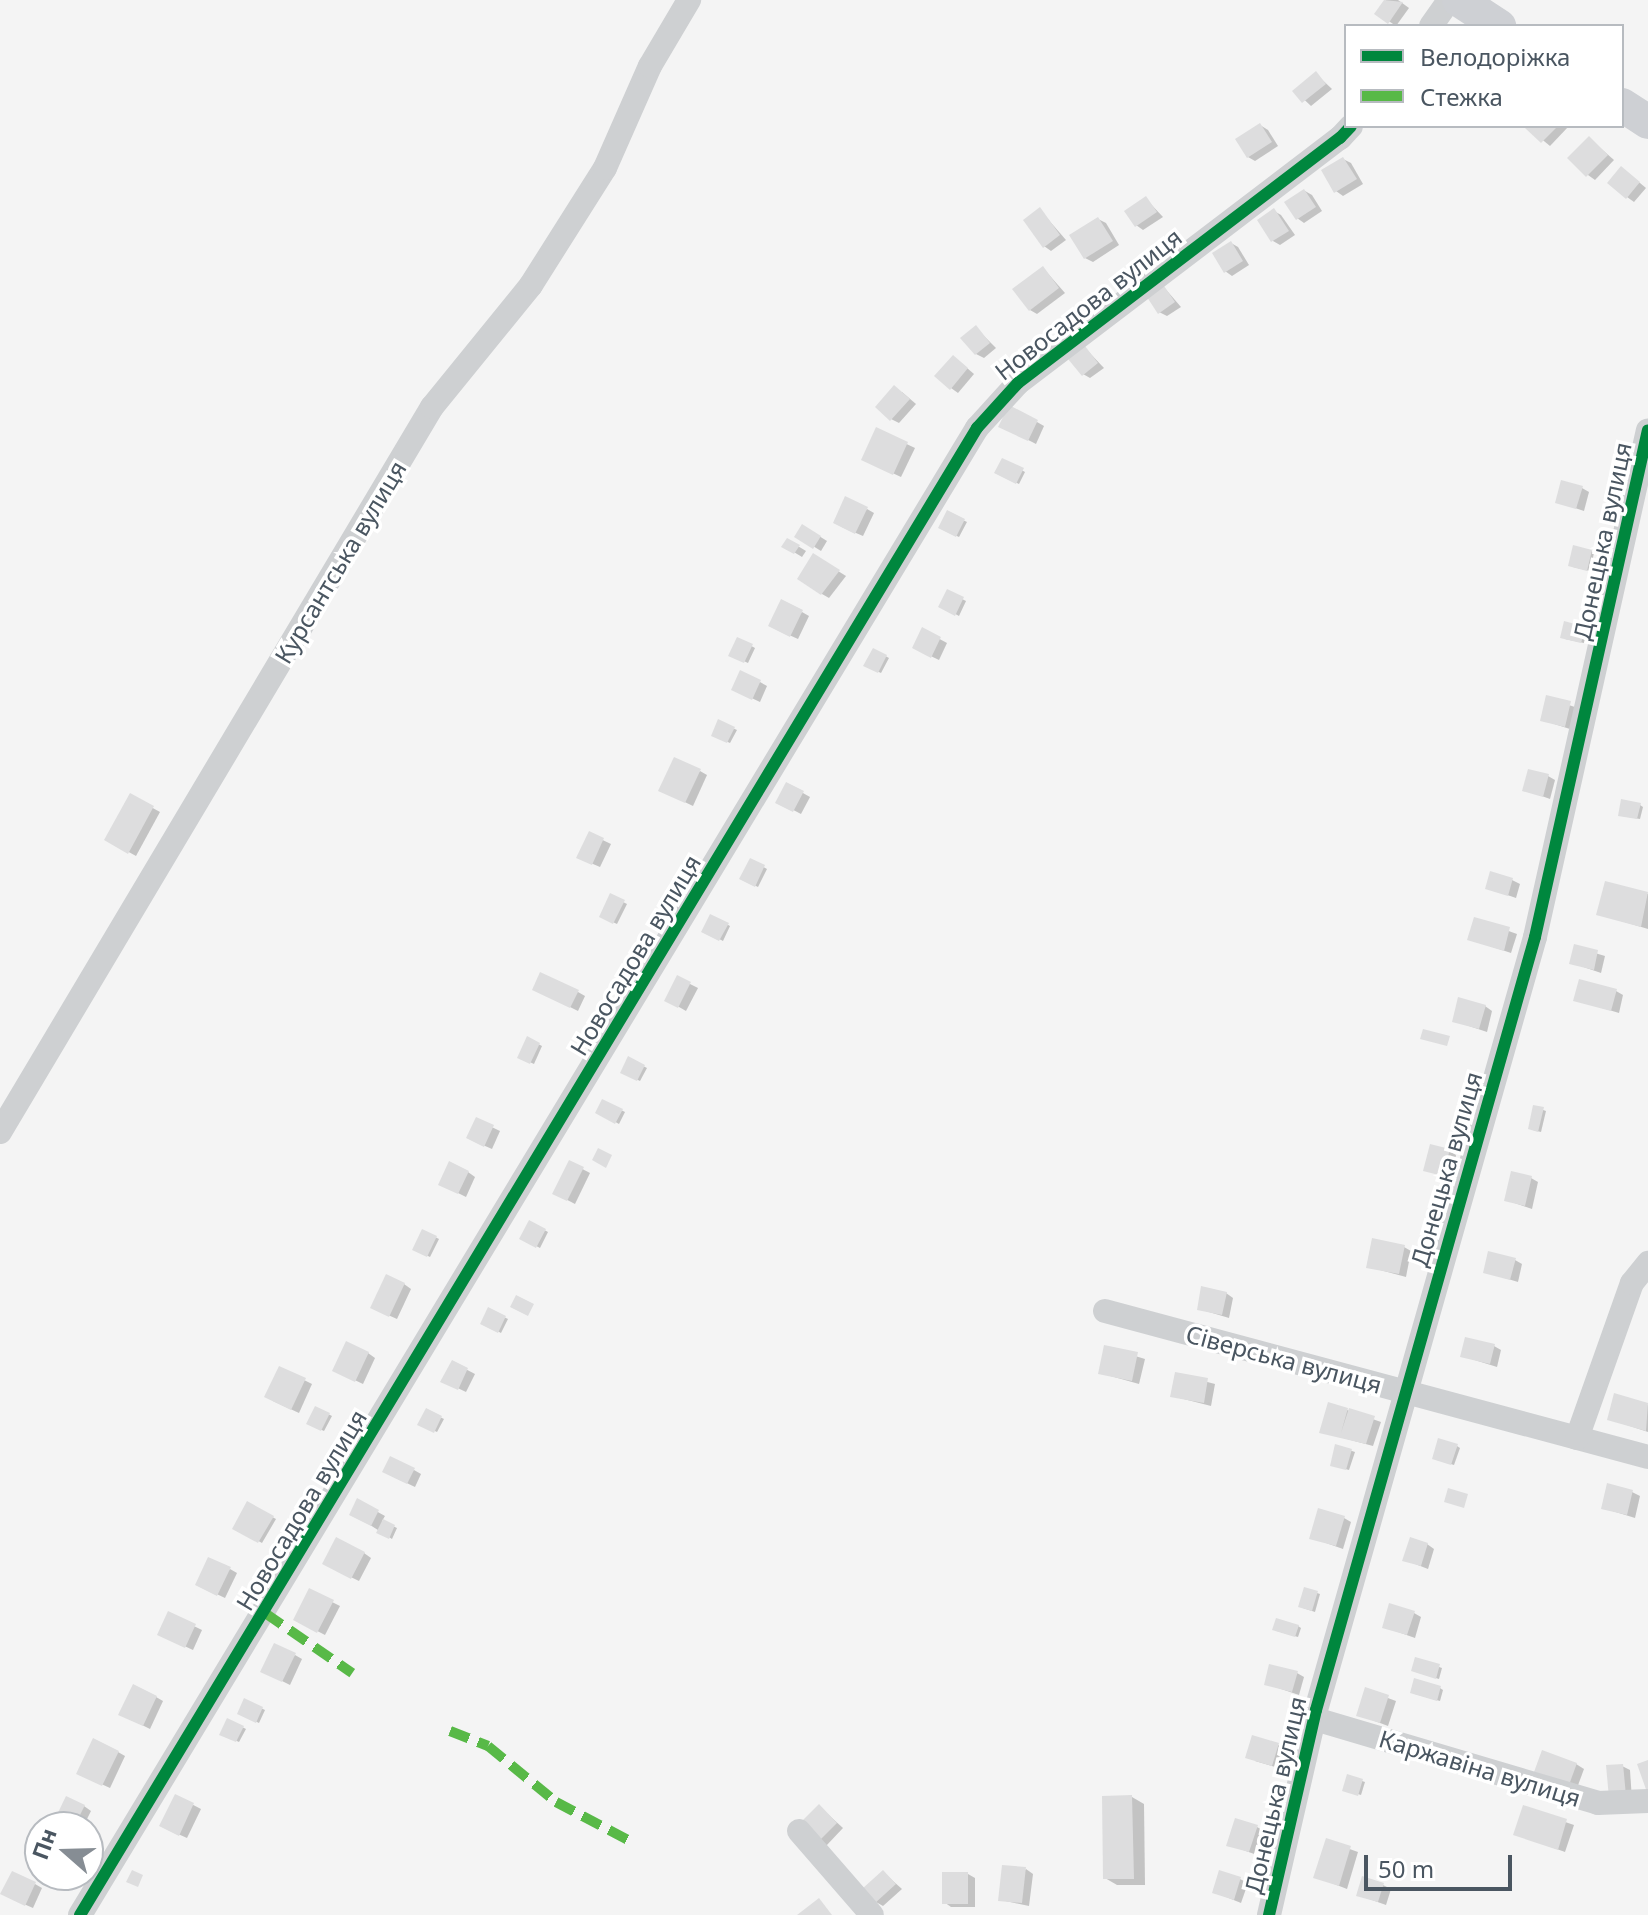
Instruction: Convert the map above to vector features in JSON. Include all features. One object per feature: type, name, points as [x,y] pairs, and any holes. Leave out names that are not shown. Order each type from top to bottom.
[{"type":"main road","points":[[1459,0],[1496,24]]},
{"type":"main road","points":[[1624,106],[1648,122]]},
{"type":"street","name":"Курсантська вулиця","points":[[0,1132],[432,407],[531,285],[605,168],[650,66],[689,0]]},
{"type":"street","points":[[1432,24],[1449,0]]},
{"type":"street","name":"Новосадова вулиця","points":[[80,1915],[977,428],[1018,383],[1348,128]]},
{"type":"street","name":"Донецька вулиця","points":[[1269,1915],[1315,1719],[1404,1392],[1535,937],[1648,430]]},
{"type":"street","points":[[1577,1438],[1632,1283],[1648,1263]]},
{"type":"street","name":"Сіверська вулиця","points":[[1105,1311],[1648,1457]]},
{"type":"street","name":"Каржавіна вулиця","points":[[1315,1719],[1598,1803],[1648,1801]]},
{"type":"street","points":[[799,1831],[872,1915]]},
{"type":"building","points":[[1384,0],[1403,2],[1388,24],[1374,14]]},
{"type":"building","points":[[1316,71],[1326,84],[1302,103],[1292,91]]},
{"type":"building","points":[[1260,123],[1272,142],[1247,158],[1235,139]]},
{"type":"building","points":[[1525,128],[1556,128],[1541,143]]},
{"type":"building","points":[[1589,136],[1608,155],[1586,177],[1567,158]]},
{"type":"building","points":[[1343,157],[1357,179],[1334,193],[1321,170]]},
{"type":"building","points":[[1621,166],[1640,182],[1626,199],[1607,183]]},
{"type":"building","points":[[1304,189],[1316,207],[1296,220],[1284,202]]},
{"type":"building","points":[[1146,196],[1157,212],[1135,227],[1124,211]]},
{"type":"building","points":[[1040,207],[1060,235],[1043,248],[1023,220]]},
{"type":"building","points":[[1274,208],[1289,231],[1271,242],[1257,220]]},
{"type":"building","points":[[1098,217],[1113,241],[1084,259],[1069,235]]},
{"type":"building","points":[[1231,241],[1243,261],[1224,273],[1212,253]]},
{"type":"building","points":[[1043,266],[1059,288],[1029,311],[1012,289]]},
{"type":"building","points":[[1162,283],[1175,302],[1158,314],[1145,294]]},
{"type":"building","points":[[976,325],[990,343],[975,355],[960,338]]},
{"type":"building","points":[[1085,346],[1098,363],[1082,376],[1068,359]]},
{"type":"building","points":[[953,355],[968,368],[950,390],[934,376]]},
{"type":"building","points":[[894,385],[910,399],[890,421],[875,407]]},
{"type":"building","points":[[1009,405],[1038,420],[1028,441],[998,427]]},
{"type":"building","points":[[876,427],[908,442],[893,475],[861,460]]},
{"type":"building","points":[[1002,458],[1024,468],[1016,484],[994,473]]},
{"type":"building","points":[[1561,480],[1583,486],[1576,509],[1555,503]]},
{"type":"building","points":[[845,496],[868,507],[855,534],[833,523]]},
{"type":"building","points":[[947,510],[965,519],[956,537],[938,528]]},
{"type":"building","points":[[802,524],[821,536],[813,549],[794,537]]},
{"type":"building","points":[[787,538],[800,545],[794,554],[781,547]]},
{"type":"building","points":[[1573,545],[1592,550],[1587,571],[1568,566]]},
{"type":"building","points":[[813,553],[840,570],[821,595],[797,579]]},
{"type":"building","points":[[947,589],[964,597],[955,616],[938,607]]},
{"type":"building","points":[[781,599],[803,610],[790,637],[768,626]]},
{"type":"building","points":[[1564,621],[1586,627],[1581,643],[1560,638]]},
{"type":"building","points":[[922,627],[941,637],[931,658],[912,648]]},
{"type":"building","points":[[737,637],[753,644],[744,663],[728,656]]},
{"type":"building","points":[[873,648],[887,655],[878,673],[863,666]]},
{"type":"building","points":[[740,670],[761,680],[752,700],[731,690]]},
{"type":"building","points":[[1546,695],[1571,701],[1565,727],[1540,721]]},
{"type":"building","points":[[718,719],[735,727],[727,743],[711,736]]},
{"type":"building","points":[[674,757],[701,769],[685,803],[658,791]]},
{"type":"building","points":[[1528,769],[1549,774],[1543,797],[1522,791]]},
{"type":"building","points":[[786,782],[804,791],[793,812],[775,803]]},
{"type":"building","points":[[130,793],[154,806],[128,854],[104,840]]},
{"type":"building","points":[[1621,799],[1641,803],[1637,819],[1618,816]]},
{"type":"building","points":[[589,831],[604,838],[592,865],[576,858]]},
{"type":"building","points":[[750,858],[765,865],[755,887],[739,879]]},
{"type":"building","points":[[1490,871],[1513,878],[1508,896],[1485,889]]},
{"type":"building","points":[[1605,881],[1648,892],[1641,927],[1596,915]]},
{"type":"building","points":[[610,893],[625,900],[613,924],[599,917]]},
{"type":"building","points":[[710,914],[729,923],[719,941],[701,932]]},
{"type":"building","points":[[1474,917],[1510,927],[1504,951],[1467,940]]},
{"type":"building","points":[[1574,944],[1598,950],[1594,970],[1569,964]]},
{"type":"building","points":[[540,972],[579,990],[570,1008],[532,990]]},
{"type":"building","points":[[677,975],[691,982],[678,1008],[664,1001]]},
{"type":"building","points":[[1579,979],[1617,989],[1611,1011],[1573,1001]]},
{"type":"building","points":[[1458,997],[1486,1005],[1479,1029],[1452,1022]]},
{"type":"building","points":[[1423,1029],[1450,1036],[1447,1046],[1420,1039]]},
{"type":"building","points":[[527,1036],[540,1043],[530,1064],[517,1058]]},
{"type":"building","points":[[628,1056],[645,1065],[637,1081],[620,1073]]},
{"type":"building","points":[[602,1099],[623,1109],[615,1124],[595,1113]]},
{"type":"building","points":[[1533,1105],[1544,1107],[1538,1132],[1528,1129]]},
{"type":"building","points":[[476,1117],[494,1125],[484,1147],[466,1138]]},
{"type":"building","points":[[1430,1144],[1450,1149],[1443,1176],[1423,1171]]},
{"type":"building","points":[[598,1148],[612,1155],[606,1168],[592,1160]]},
{"type":"building","points":[[569,1160],[584,1167],[567,1201],[552,1194]]},
{"type":"building","points":[[449,1161],[469,1171],[458,1194],[438,1185]]},
{"type":"building","points":[[1511,1171],[1532,1176],[1525,1206],[1504,1201]]},
{"type":"building","points":[[529,1220],[546,1229],[536,1248],[519,1239]]},
{"type":"building","points":[[422,1229],[437,1236],[427,1257],[412,1250]]},
{"type":"building","points":[[1372,1238],[1405,1245],[1399,1274],[1366,1268]]},
{"type":"building","points":[[1488,1251],[1516,1258],[1510,1280],[1483,1273]]},
{"type":"building","points":[[386,1274],[405,1283],[389,1317],[370,1308]]},
{"type":"building","points":[[1201,1286],[1227,1292],[1222,1315],[1197,1310]]},
{"type":"building","points":[[516,1295],[534,1304],[528,1316],[510,1307]]},
{"type":"building","points":[[488,1307],[506,1316],[498,1333],[480,1324]]},
{"type":"building","points":[[1465,1337],[1495,1344],[1490,1364],[1460,1357]]},
{"type":"building","points":[[346,1341],[369,1352],[355,1382],[332,1371]]},
{"type":"building","points":[[1104,1345],[1138,1352],[1132,1381],[1098,1374]]},
{"type":"building","points":[[452,1360],[468,1368],[458,1390],[440,1382]]},
{"type":"building","points":[[279,1366],[306,1378],[291,1410],[264,1397]]},
{"type":"building","points":[[1175,1372],[1208,1378],[1204,1403],[1170,1397]]},
{"type":"building","points":[[1614,1393],[1648,1403],[1646,1431],[1607,1420]]},
{"type":"building","points":[[1328,1402],[1348,1408],[1341,1433],[1349,1408],[1375,1416],[1366,1444],[1319,1433]]},
{"type":"building","points":[[315,1406],[330,1413],[321,1431],[306,1424]]},
{"type":"building","points":[[426,1408],[442,1416],[434,1433],[417,1425]]},
{"type":"building","points":[[1438,1438],[1458,1444],[1451,1465],[1432,1459]]},
{"type":"building","points":[[1335,1444],[1352,1449],[1346,1470],[1330,1466]]},
{"type":"building","points":[[390,1456],[415,1468],[407,1484],[382,1472]]},
{"type":"building","points":[[1607,1483],[1633,1490],[1627,1515],[1601,1509]]},
{"type":"building","points":[[1448,1488],[1468,1494],[1464,1508],[1444,1502]]},
{"type":"building","points":[[357,1498],[379,1510],[371,1526],[349,1515]]},
{"type":"building","points":[[247,1501],[274,1516],[258,1543],[232,1529]]},
{"type":"building","points":[[1318,1508],[1345,1516],[1336,1546],[1309,1539]]},
{"type":"building","points":[[383,1519],[395,1525],[389,1539],[376,1533]]},
{"type":"building","points":[[336,1537],[365,1552],[351,1579],[322,1564]]},
{"type":"building","points":[[1410,1537],[1428,1543],[1421,1566],[1402,1561]]},
{"type":"building","points":[[208,1557],[231,1567],[217,1596],[195,1585]]},
{"type":"building","points":[[1304,1587],[1318,1591],[1312,1611],[1298,1607]]},
{"type":"building","points":[[309,1588],[334,1600],[317,1633],[293,1620]]},
{"type":"building","points":[[1389,1603],[1415,1611],[1407,1635],[1382,1628]]},
{"type":"building","points":[[168,1611],[196,1624],[185,1648],[157,1635]]},
{"type":"building","points":[[1276,1618],[1299,1625],[1295,1637],[1272,1630]]},
{"type":"building","points":[[274,1643],[296,1653],[282,1682],[260,1672]]},
{"type":"building","points":[[1415,1657],[1440,1664],[1436,1679],[1411,1671]]},
{"type":"building","points":[[1269,1664],[1298,1671],[1292,1692],[1264,1685]]},
{"type":"building","points":[[1414,1678],[1441,1686],[1437,1701],[1410,1693]]},
{"type":"building","points":[[133,1684],[157,1696],[143,1726],[118,1715]]},
{"type":"building","points":[[1365,1687],[1389,1695],[1380,1723],[1356,1716]]},
{"type":"building","points":[[244,1698],[263,1707],[256,1723],[237,1714]]},
{"type":"building","points":[[227,1718],[244,1726],[236,1742],[219,1735]]},
{"type":"building","points":[[1252,1735],[1279,1743],[1272,1766],[1245,1758]]},
{"type":"building","points":[[93,1738],[119,1751],[102,1786],[76,1774]]},
{"type":"building","points":[[1542,1750],[1577,1763],[1569,1785],[1534,1772]]},
{"type":"building","points":[[1648,1760],[1648,1795],[1637,1764]]},
{"type":"building","points":[[1623,1764],[1626,1796],[1609,1798],[1606,1765]]},
{"type":"building","points":[[1347,1774],[1363,1779],[1358,1796],[1342,1791]]},
{"type":"building","points":[[175,1794],[194,1803],[179,1836],[159,1826]]},
{"type":"building","points":[[1132,1795],[1134,1879],[1103,1879],[1102,1796]]},
{"type":"building","points":[[66,1796],[85,1805],[82,1811],[59,1811]]},
{"type":"building","points":[[819,1804],[837,1823],[817,1843],[799,1824]]},
{"type":"building","points":[[1523,1805],[1567,1819],[1558,1850],[1513,1835]]},
{"type":"building","points":[[1235,1818],[1258,1825],[1249,1852],[1226,1846]]},
{"type":"building","points":[[1326,1838],[1351,1846],[1339,1886],[1313,1878]]},
{"type":"building","points":[[1002,1865],[1026,1867],[1022,1903],[998,1901]]},
{"type":"building","points":[[132,1870],[143,1875],[138,1887],[126,1882]]},
{"type":"building","points":[[883,1870],[896,1884],[874,1904],[862,1889]]},
{"type":"building","points":[[1219,1870],[1241,1877],[1234,1900],[1212,1893]]},
{"type":"building","points":[[12,1871],[24,1876],[24,1891],[32,1891],[25,1906],[0,1894]]},
{"type":"building","points":[[942,1872],[968,1872],[968,1904],[942,1904]]},
{"type":"building","points":[[1362,1876],[1384,1883],[1378,1902],[1356,1896]]},
{"type":"building","points":[[819,1898],[832,1915],[797,1915]]},
{"type":"marked path","points":[[265,1613],[352,1673]]},
{"type":"marked path","points":[[450,1731],[488,1746],[556,1802],[632,1842]]},
{"type":"cycle path","points":[[80,1915],[977,428],[1018,383],[1349,128]]},
{"type":"cycle path","points":[[1269,1915],[1316,1710],[1535,937],[1648,430]]}]
